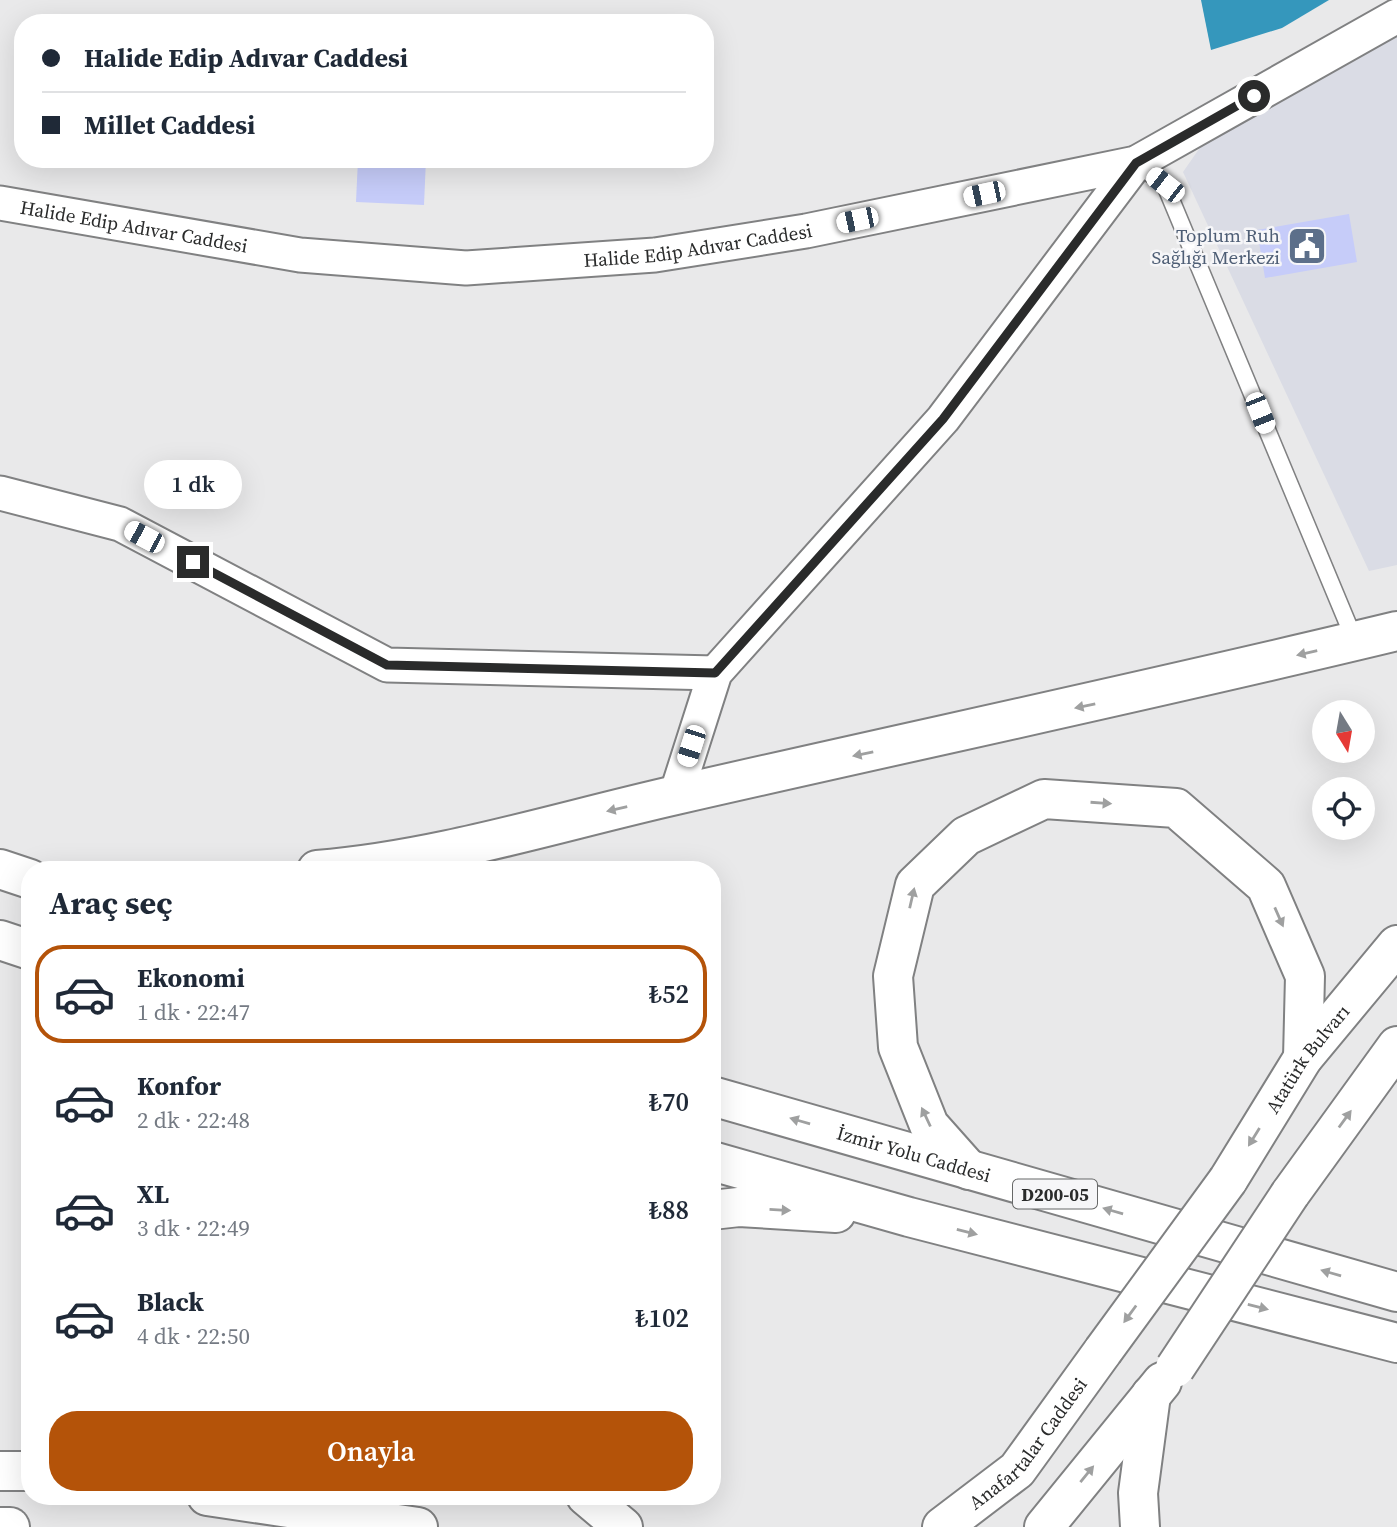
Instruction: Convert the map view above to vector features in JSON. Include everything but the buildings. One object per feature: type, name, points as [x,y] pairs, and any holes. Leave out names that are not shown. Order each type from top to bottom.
[{"type":"main road","points":[[396,861],[676,795],[1124,697],[1397,631]]},
{"type":"main road","points":[[970,1170],[929,1125],[903,1060],[898,1047],[894,976],[915,885],[966,836],[1044,799],[1176,808],[1266,886],[1305,976],[1303,1058]]},
{"type":"main road","points":[[0,869],[21,876]]},
{"type":"main road","points":[[0,940],[21,947]]},
{"type":"main road","name":"Atatürk Bulvarı","points":[[1103,1351],[1228,1180],[1303,1058],[1397,946]]},
{"type":"main road","points":[[1044,1527],[1163,1381],[1290,1194],[1397,1046]]},
{"type":"main road","name":"İzmir Yolu Caddesi","points":[[721,1099],[1397,1292]]},
{"type":"main road","points":[[721,1164],[909,1217],[1397,1343]]},
{"type":"main road","points":[[721,1209],[739,1207],[909,1217]]},
{"type":"main road","name":"Anafartalar Caddesi","points":[[942,1527],[1017,1470],[1103,1351]]},
{"type":"main road","points":[[1140,1527],[1138,1493],[1163,1381]]},
{"type":"main road","points":[[0,1471],[21,1471]]},
{"type":"main road","points":[[268,1505],[418,1527]]},
{"type":"main road","points":[[597,1505],[623,1527]]},
{"type":"main road","points":[[0,1527],[10,1527]]},
{"type":"street","name":"Halide Edip Adıvar Caddesi","points":[[0,204],[300,255],[466,268],[655,254],[806,231],[1136,163],[1397,16]]},
{"type":"street","points":[[676,795],[715,673],[943,419],[1136,163]]},
{"type":"street","points":[[0,493],[120,524],[387,665],[715,673]]},
{"type":"lane","points":[[1136,163],[1165,185],[1355,641]]},
{"type":"shaded area","points":[[1397,24],[1397,565],[1369,571],[1183,172],[1206,139]]},
{"type":"water","points":[[1201,0],[1329,0],[1282,28],[1211,50]]},
{"type":"place","name":"Toplum Ruh Sağlığı Merkezi","points":[[1307,246]]},
{"type":"route","points":[[193,562],[387,665],[715,673],[943,419],[1136,163],[1254,96]]}]
